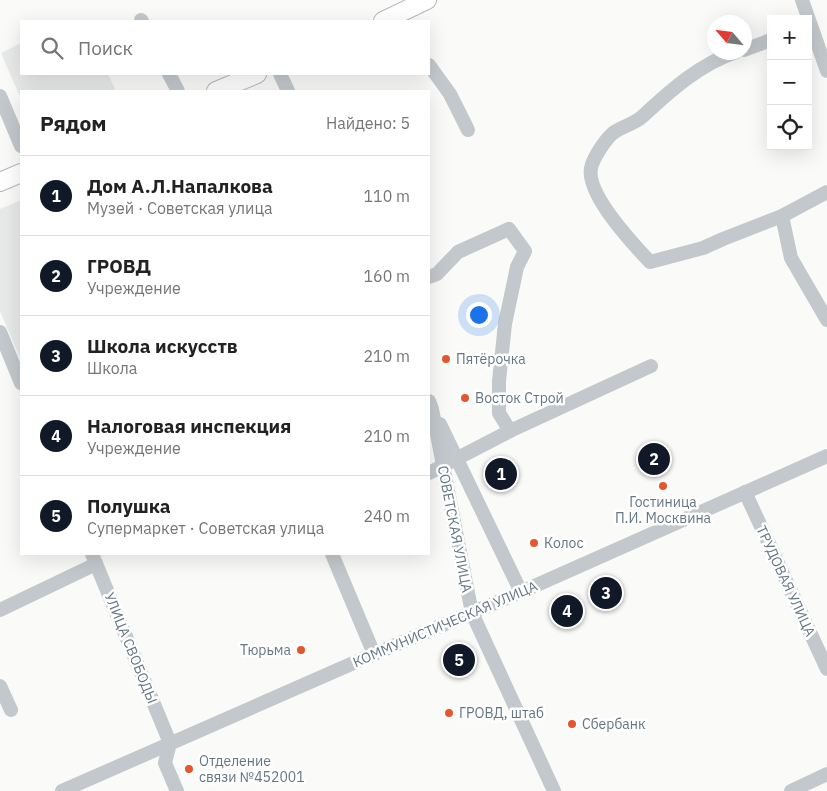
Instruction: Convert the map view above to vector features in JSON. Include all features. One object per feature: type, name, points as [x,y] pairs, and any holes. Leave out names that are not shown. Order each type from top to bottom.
[{"type":"main road","points":[[384,20],[427,0]]},
{"type":"main road","points":[[218,90],[255,75]]},
{"type":"main road","points":[[0,182],[20,173]]},
{"type":"street","points":[[802,10],[821,39],[827,72]]},
{"type":"street","points":[[752,47],[767,41]]},
{"type":"street","points":[[719,60],[704,67],[671,90],[640,119],[614,133],[601,147],[590,168],[595,193],[628,238],[650,262],[703,248],[723,238],[782,216],[827,192]]},
{"type":"street","points":[[430,66],[450,94],[468,130]]},
{"type":"street","points":[[170,75],[177,90]]},
{"type":"street","points":[[280,75],[288,90]]},
{"type":"street","points":[[0,96],[20,144]]},
{"type":"street","points":[[782,216],[792,258],[827,320]]},
{"type":"street","points":[[430,277],[437,274],[458,252],[509,229],[526,251],[517,267],[507,315],[499,381],[499,413],[510,432]]},
{"type":"street","points":[[0,332],[20,381]]},
{"type":"street","points":[[430,474],[510,432],[651,366]]},
{"type":"street","points":[[430,407],[458,459],[521,592]]},
{"type":"street","name":"СОВЕТСКАЯ УЛИЦА","points":[[430,407],[472,613],[554,791]]},
{"type":"street","name":"КОММУНИСТИЧЕСКАЯ УЛИЦА","points":[[62,791],[374,654],[521,592],[827,456]]},
{"type":"street","name":"ТРУДОВАЯ УЛИЦА","points":[[745,492],[821,642],[827,668]]},
{"type":"street","points":[[332,555],[374,654]]},
{"type":"street","points":[[0,610],[94,559]]},
{"type":"street","name":"УЛИЦА СВОБОДЫ","points":[[94,559],[170,743]]},
{"type":"street","points":[[0,686],[11,710]]},
{"type":"street","points":[[170,743],[165,763],[177,791]]},
{"type":"street","points":[[791,791],[827,774]]},
{"type":"shaded area","points":[[20,44],[20,75],[108,75],[116,90],[20,90],[20,97],[1,53]]},
{"type":"shaded area","points":[[20,200],[20,358],[0,311],[0,209]]},
{"type":"place","name":"Пятёрочка","points":[[446,359]]},
{"type":"place","name":"Восток Строй","points":[[465,398]]},
{"type":"place","name":"ГРОВД","points":[[654,459]]},
{"type":"place","name":"Дом А.Л.Напалкова","points":[[501,474]]},
{"type":"place","name":"Гостиница П.И. Москвина","points":[[663,486]]},
{"type":"place","name":"Колос","points":[[534,543]]},
{"type":"place","name":"Школа искусств","points":[[606,593]]},
{"type":"place","name":"Налоговая инспекция","points":[[567,611]]},
{"type":"place","name":"Тюрьма","points":[[301,650]]},
{"type":"place","name":"Полушка","points":[[459,660]]},
{"type":"place","name":"ГРОВД, штаб","points":[[449,713]]},
{"type":"place","name":"Сбербанк","points":[[572,724]]},
{"type":"place","name":"Отделение связи №452001","points":[[189,769]]}]
